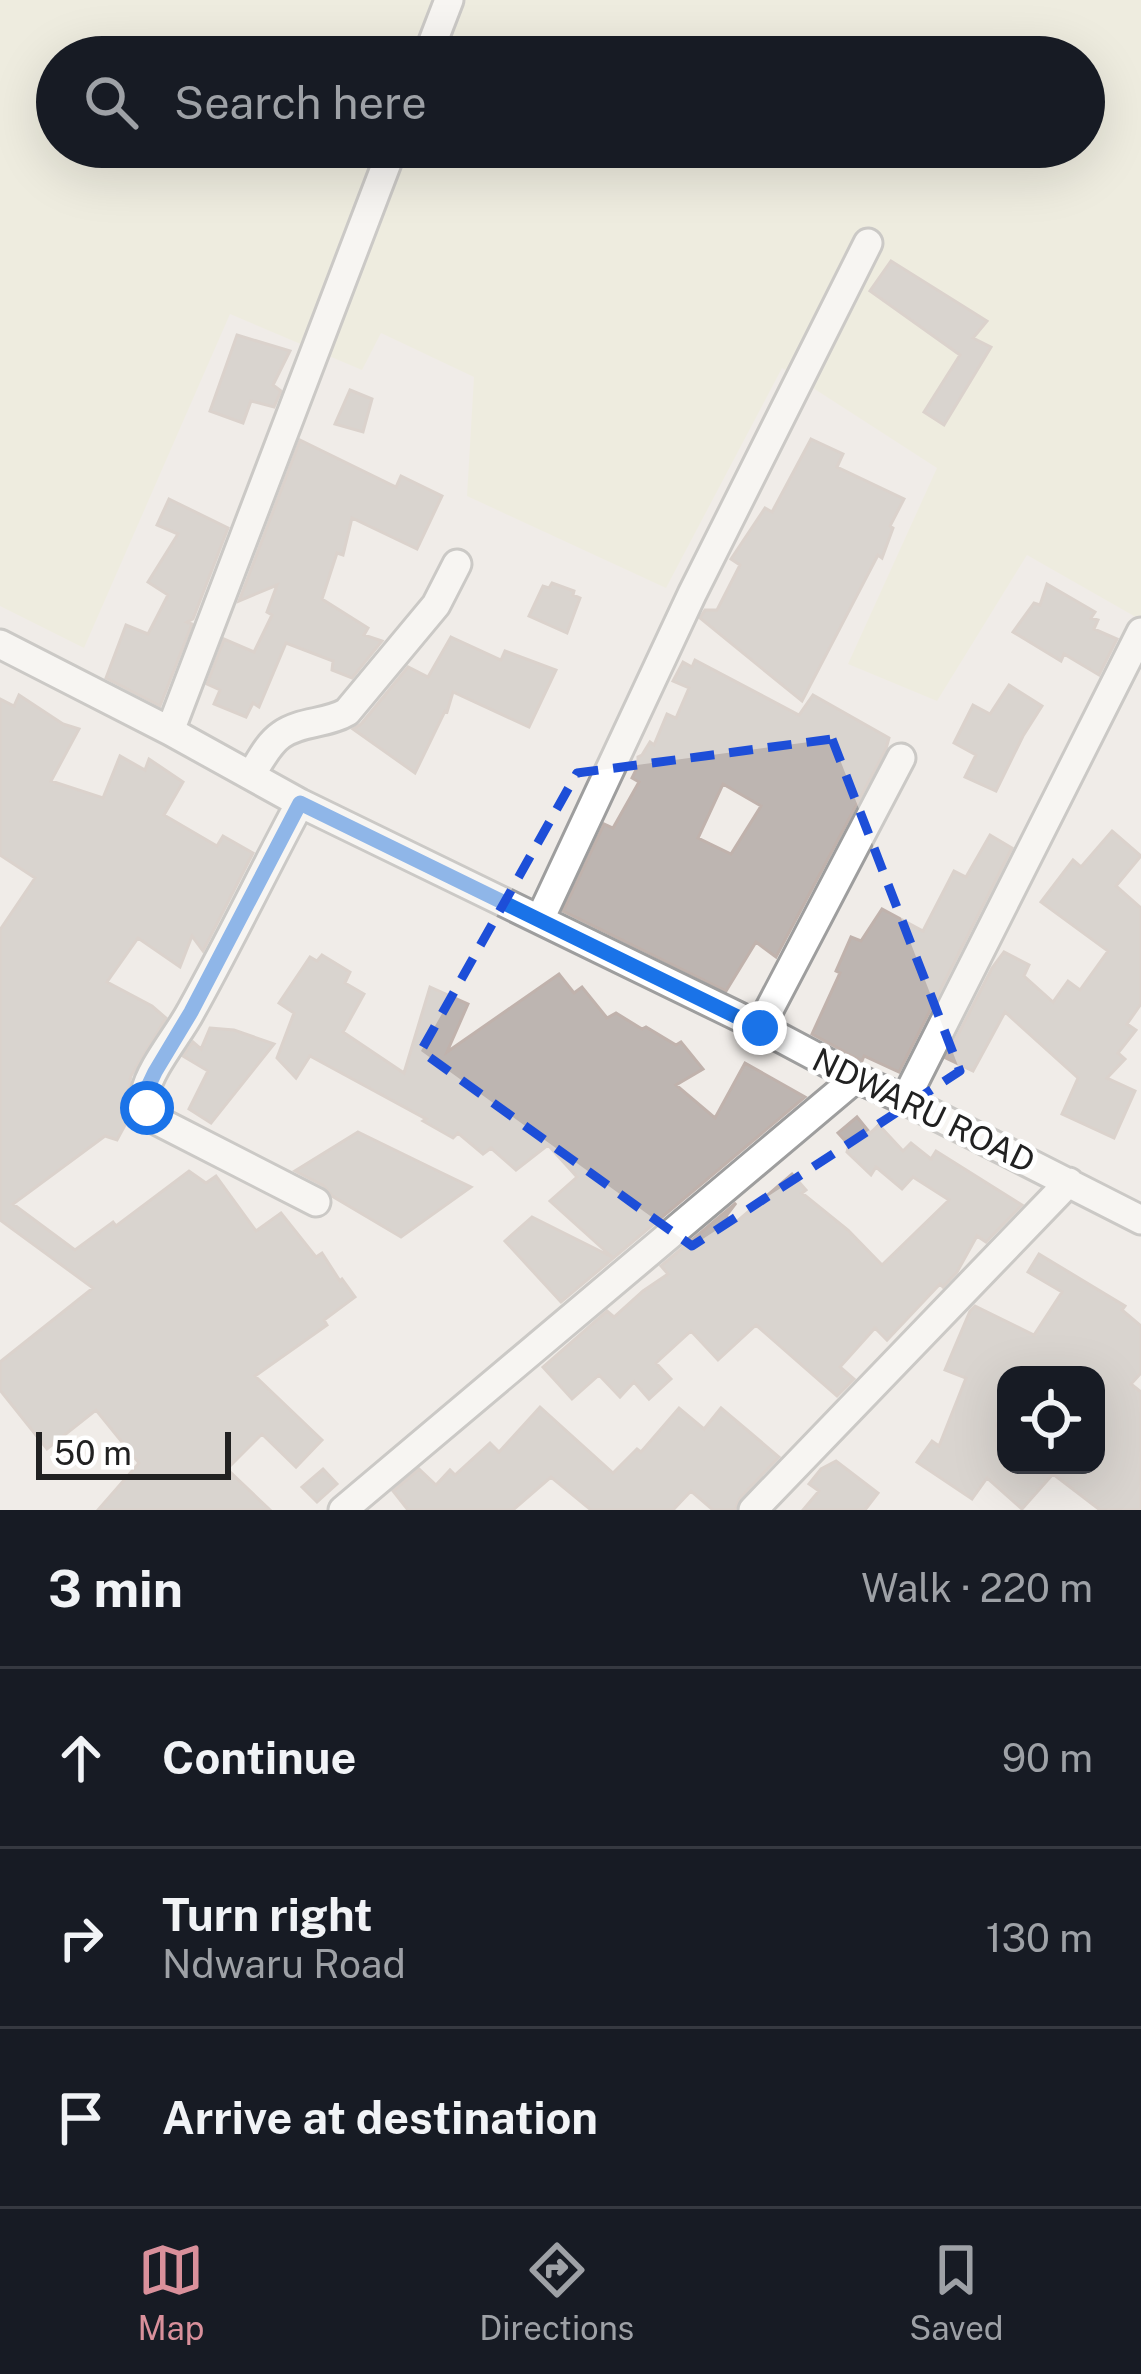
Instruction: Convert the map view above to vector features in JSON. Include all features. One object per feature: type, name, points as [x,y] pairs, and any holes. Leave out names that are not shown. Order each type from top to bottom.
[{"type":"street","points":[[435,36],[449,0]]},
{"type":"street","points":[[170,731],[385,168]]},
{"type":"street","points":[[540,919],[692,594],[868,244]]},
{"type":"street","points":[[251,775],[286,731],[347,712],[436,604],[458,564]]},
{"type":"street","points":[[905,1100],[1141,632]]},
{"type":"street","name":"NDWARU ROAD","points":[[0,644],[300,803],[1141,1220]]},
{"type":"street","points":[[760,1028],[901,758]]},
{"type":"street","points":[[300,803],[155,1072],[145,1100],[154,1119],[316,1202]]},
{"type":"street","points":[[343,1510],[856,1078]]},
{"type":"street","points":[[753,1510],[1069,1182]]},
{"type":"highlighted area","points":[[832,739],[960,1071],[692,1246],[421,1051],[577,773]]},
{"type":"green space","points":[[0,0],[1141,0],[1141,620],[1027,555],[937,701],[848,664],[937,468],[782,368],[666,588],[467,496],[474,377],[381,333],[362,370],[230,314],[84,648],[0,606]]},
{"type":"building","points":[[891,261],[987,321],[973,338],[991,347],[944,425],[924,412],[960,355],[870,291]]},
{"type":"building","points":[[237,335],[290,351],[273,385],[281,391],[274,407],[251,401],[243,423],[210,411]]},
{"type":"building","points":[[350,390],[372,399],[363,432],[335,424]]},
{"type":"building","points":[[811,439],[843,454],[837,467],[904,499],[890,526],[882,558],[878,555],[802,701],[700,618],[705,610],[717,610],[740,565],[731,559],[765,508],[772,512]]},
{"type":"building","points":[[300,440],[396,487],[401,476],[442,496],[417,549],[352,518],[343,555],[337,553],[322,599],[368,628],[364,635],[382,641],[352,678],[332,670],[333,661],[286,643],[259,707],[253,703],[246,717],[214,704],[220,690],[207,684],[224,639],[254,652],[272,615],[267,612],[277,585],[239,601]]},
{"type":"building","points":[[169,499],[228,528],[193,619],[187,622],[192,624],[160,706],[106,678],[126,625],[148,634],[168,595],[148,582],[178,534],[157,525]]},
{"type":"building","points":[[552,583],[580,598],[567,633],[529,616],[543,586],[549,588]]},
{"type":"building","points":[[1047,584],[1095,612],[1091,618],[1098,620],[1094,629],[1117,639],[1099,675],[1064,654],[1061,661],[1013,632],[1034,603],[1040,605]]},
{"type":"building","points":[[451,637],[501,660],[505,651],[556,670],[529,727],[453,692],[415,773],[353,729],[408,667],[428,677]]},
{"type":"building","points":[[695,660],[799,715],[813,695],[889,738],[776,957],[756,942],[726,991],[563,911],[604,824],[613,828],[639,782],[632,778],[638,757],[650,742],[654,745],[667,714],[676,718],[689,688],[673,681],[683,662],[692,667]],"holes":[[[723,784],[761,806],[731,854],[698,838]]]},
{"type":"building","points":[[1009,685],[1042,706],[996,791],[965,777],[976,755],[954,743],[973,705],[990,714]]},
{"type":"building","points":[[19,695],[79,729],[51,781],[103,798],[120,756],[145,770],[149,759],[183,782],[164,815],[217,846],[223,836],[253,853],[203,951],[192,936],[180,967],[138,938],[107,982],[166,1018],[131,1076],[127,1096],[131,1114],[117,1140],[105,1136],[13,1204],[75,1250],[113,1222],[116,1226],[189,1171],[206,1183],[216,1176],[256,1231],[281,1213],[316,1257],[322,1253],[355,1297],[324,1320],[327,1325],[255,1376],[322,1440],[296,1467],[262,1434],[227,1469],[270,1510],[98,1510],[139,1463],[96,1410],[47,1449],[0,1390],[0,1362],[93,1288],[0,1220],[0,930],[35,878],[0,855],[0,699],[14,706]]},
{"type":"building","points":[[1112,831],[1141,856],[1116,886],[1141,908],[1141,1004],[1127,1024],[1136,1030],[1118,1053],[1125,1059],[1107,1078],[1135,1091],[1114,1138],[1062,1114],[1078,1078],[1005,1012],[973,1071],[946,1058],[1004,952],[1029,965],[1024,976],[1053,1002],[1068,981],[1080,990],[1108,951],[1041,902],[1073,860],[1081,867]]},
{"type":"building","points":[[990,835],[1012,848],[899,1072],[864,1056],[862,1061],[812,1034],[851,937],[861,941],[882,909],[923,931],[954,871],[966,877]]},
{"type":"building","points":[[322,955],[350,972],[345,983],[364,994],[343,1032],[404,1073],[430,987],[468,1004],[447,1052],[559,974],[574,993],[582,987],[607,1018],[616,1013],[676,1045],[681,1042],[703,1069],[676,1085],[715,1118],[745,1063],[805,1097],[561,1302],[505,1241],[532,1217],[612,1257],[550,1201],[577,1177],[548,1145],[516,1170],[491,1148],[483,1154],[458,1133],[453,1138],[310,1056],[296,1078],[277,1058],[294,1013],[279,1003],[310,957],[317,961]]},
{"type":"building","points":[[210,1028],[234,1030],[274,1044],[211,1123],[189,1109],[208,1071],[183,1056],[193,1042],[201,1049]]},
{"type":"building","points":[[857,1117],[870,1133],[879,1125],[903,1151],[911,1143],[931,1159],[936,1151],[1022,1205],[986,1242],[977,1236],[957,1272],[887,1340],[875,1328],[840,1367],[854,1379],[837,1396],[756,1325],[718,1360],[691,1331],[656,1363],[671,1379],[649,1399],[634,1382],[620,1397],[599,1375],[572,1399],[543,1367],[607,1311],[614,1317],[668,1274],[661,1266],[736,1203],[726,1216],[734,1224],[792,1174],[806,1190],[802,1193],[882,1265],[949,1200],[913,1177],[902,1189],[876,1167],[871,1175],[847,1152],[849,1145],[838,1133]]},
{"type":"building","points":[[358,1132],[471,1187],[401,1237],[295,1171]]},
{"type":"building","points":[[1039,1254],[1125,1306],[1122,1310],[1141,1326],[1141,1373],[1131,1384],[1141,1392],[1141,1510],[1100,1510],[1053,1474],[1022,1509],[987,1478],[972,1499],[917,1462],[932,1441],[939,1446],[966,1378],[945,1370],[970,1311],[975,1306],[1034,1335],[1062,1292],[1028,1272]]},
{"type":"building","points":[[540,1407],[613,1473],[637,1449],[641,1452],[679,1408],[704,1429],[721,1408],[779,1457],[740,1498],[735,1510],[713,1510],[691,1491],[673,1510],[591,1510],[551,1477],[513,1510],[408,1510],[393,1491],[419,1469],[436,1485],[450,1470],[455,1475],[490,1443],[499,1452]]},
{"type":"building","points":[[836,1461],[878,1493],[865,1510],[803,1510],[819,1491],[809,1484],[821,1469]]},
{"type":"building","points":[[323,1469],[337,1484],[317,1502],[302,1487]]},
{"type":"route","points":[[147,1108],[146,1091],[155,1072],[300,803],[760,1028]]}]
